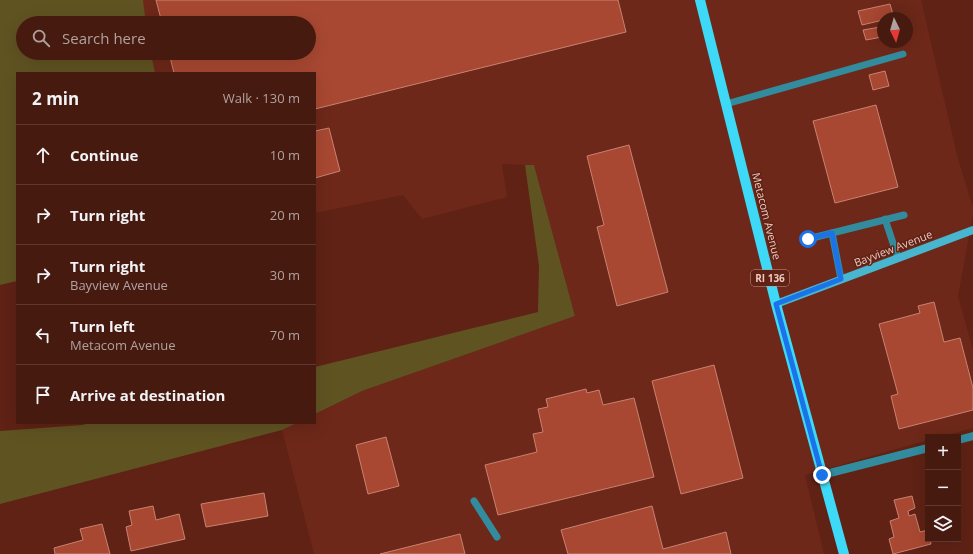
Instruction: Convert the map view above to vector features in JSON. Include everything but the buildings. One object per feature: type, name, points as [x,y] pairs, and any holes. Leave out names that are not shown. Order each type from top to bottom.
[{"type":"main road","name":"Metacom Avenue","points":[[700,0],[776,304],[844,554]]},
{"type":"main road","name":"Bayview Avenue","points":[[776,304],[973,230]]},
{"type":"street","points":[[961,439],[973,436]]},
{"type":"street","points":[[822,475],[925,449]]},
{"type":"lane","points":[[726,104],[903,54]]},
{"type":"lane","points":[[808,239],[904,214]]},
{"type":"lane","points":[[885,220],[898,258]]},
{"type":"lane","points":[[832,233],[841,279]]},
{"type":"lane","points":[[474,501],[497,537]]},
{"type":"shaded area","points":[[0,0],[143,0],[145,16],[16,16],[16,60],[152,60],[155,72],[16,72],[16,281],[0,285]]},
{"type":"shaded area","points":[[143,0],[921,0],[957,155],[973,208],[958,296],[973,350],[973,428],[951,434],[925,434],[925,441],[805,475],[824,554],[314,554],[282,430],[295,424],[316,424],[316,414],[362,391],[575,316],[534,165],[502,164],[507,197],[422,219],[403,195],[316,213],[316,72],[155,72],[152,60],[316,60],[316,16],[145,16]]},
{"type":"shaded area","points":[[525,165],[534,165],[575,316],[362,391],[316,414],[316,367],[538,312],[539,266]]},
{"type":"shaded area","points":[[295,424],[282,430],[0,504],[0,431],[82,425]]},
{"type":"route","points":[[808,239],[832,233],[841,279],[776,304],[822,475]]}]
